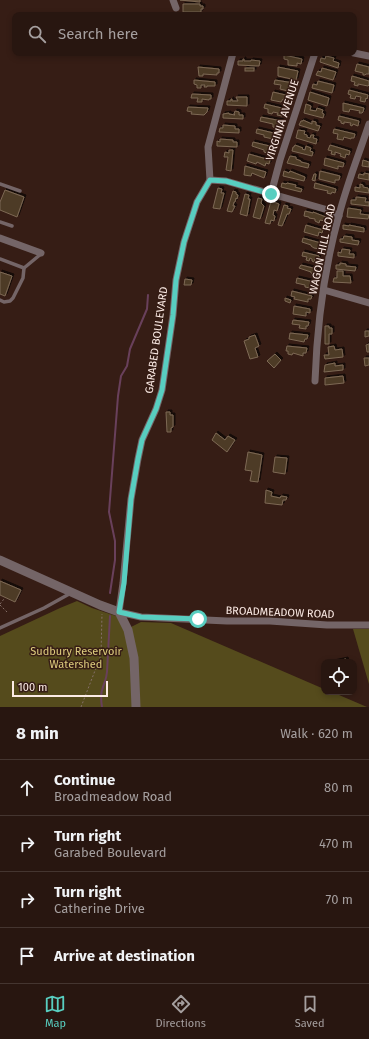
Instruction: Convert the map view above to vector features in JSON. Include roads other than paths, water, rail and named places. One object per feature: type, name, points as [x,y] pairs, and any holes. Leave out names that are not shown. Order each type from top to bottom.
[{"type":"street","points":[[173,0],[176,8]]},
{"type":"street","points":[[357,54],[369,56]]},
{"type":"street","points":[[232,56],[208,147],[210,180],[226,181],[328,210],[339,216]]},
{"type":"street","name":"VIRGINIA AVENUE","points":[[271,194],[280,160],[314,56]]},
{"type":"street","name":"WAGON HILL ROAD","points":[[315,381],[318,330],[324,290],[339,216],[369,124]]},
{"type":"street","name":"GARABED BOULEVARD","points":[[119,612],[124,583],[131,499],[142,440],[156,409],[162,390],[173,315],[176,280],[184,242],[197,202],[210,180]]},
{"type":"street","points":[[0,238],[41,253]]},
{"type":"street","points":[[324,290],[369,303]]},
{"type":"street","points":[[0,560],[119,612],[128,630],[133,651],[136,673],[136,707]]},
{"type":"street","name":"BROADMEADOW ROAD","points":[[119,612],[141,617],[369,626]]},
{"type":"lane","points":[[0,184],[20,191]]},
{"type":"lane","points":[[0,222],[12,226]]},
{"type":"lane","points":[[0,300],[4,302],[10,301],[13,298],[23,278],[24,268],[41,253]]},
{"type":"lane","points":[[0,259],[24,268]]},
{"type":"lane","points":[[0,628],[44,608],[73,592]]},
{"type":"waterway","points":[[110,593],[115,560],[115,541],[109,512],[118,396],[121,376],[127,366],[130,349],[147,309],[148,295]]},
{"type":"waterway","points":[[102,707],[101,695],[107,672],[110,616]]},
{"type":"park label","name":"Sudbury Reservoir Watershed","points":[[76,657]]}]
